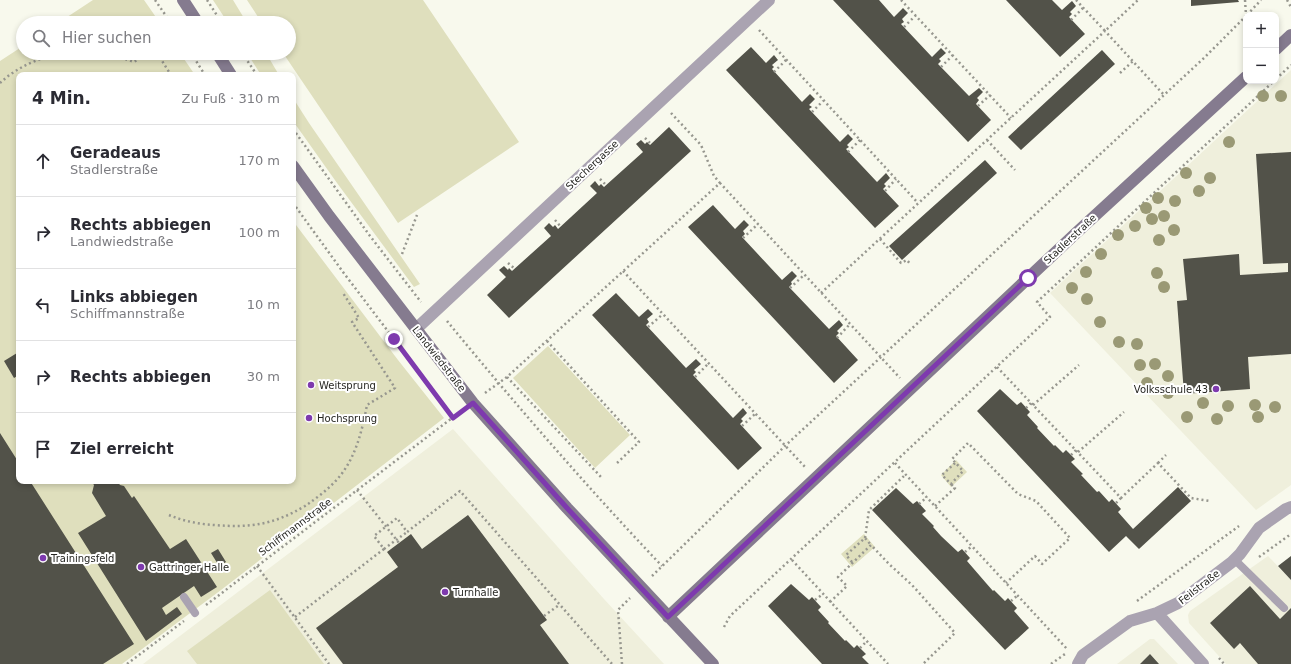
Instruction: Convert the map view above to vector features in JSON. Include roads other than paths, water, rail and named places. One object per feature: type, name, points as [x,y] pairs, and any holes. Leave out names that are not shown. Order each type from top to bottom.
[{"type":"main road","points":[[183,0],[193,16]]},
{"type":"main road","points":[[1277,48],[1291,35]]},
{"type":"main road","points":[[221,60],[229,72]]},
{"type":"main road","name":"Stadlerstraße","points":[[668,617],[1075,234],[1243,80]]},
{"type":"main road","name":"Landwiedstraße","points":[[296,170],[329,216],[473,403],[567,508],[713,664]]},
{"type":"street","name":"Stechergasse","points":[[416,329],[769,0]]},
{"type":"street","name":"Feilstraße","points":[[1078,664],[1083,655],[1130,621],[1157,613],[1178,603],[1240,554],[1259,528],[1291,506]]},
{"type":"street","points":[[1157,613],[1203,664]]},
{"type":"lane","points":[[1234,559],[1284,608]]},
{"type":"lane","points":[[184,597],[195,613]]},
{"type":"place","name":"Weitsprung","points":[[311,385]]},
{"type":"place","name":"Volksschule 43","points":[[1216,389]]},
{"type":"place","name":"Hochsprung","points":[[309,418]]},
{"type":"place","name":"Trainingsfeld","points":[[43,558]]},
{"type":"place","name":"Gattringer Halle","points":[[141,567]]},
{"type":"place","name":"Turnhalle","points":[[445,592]]}]
